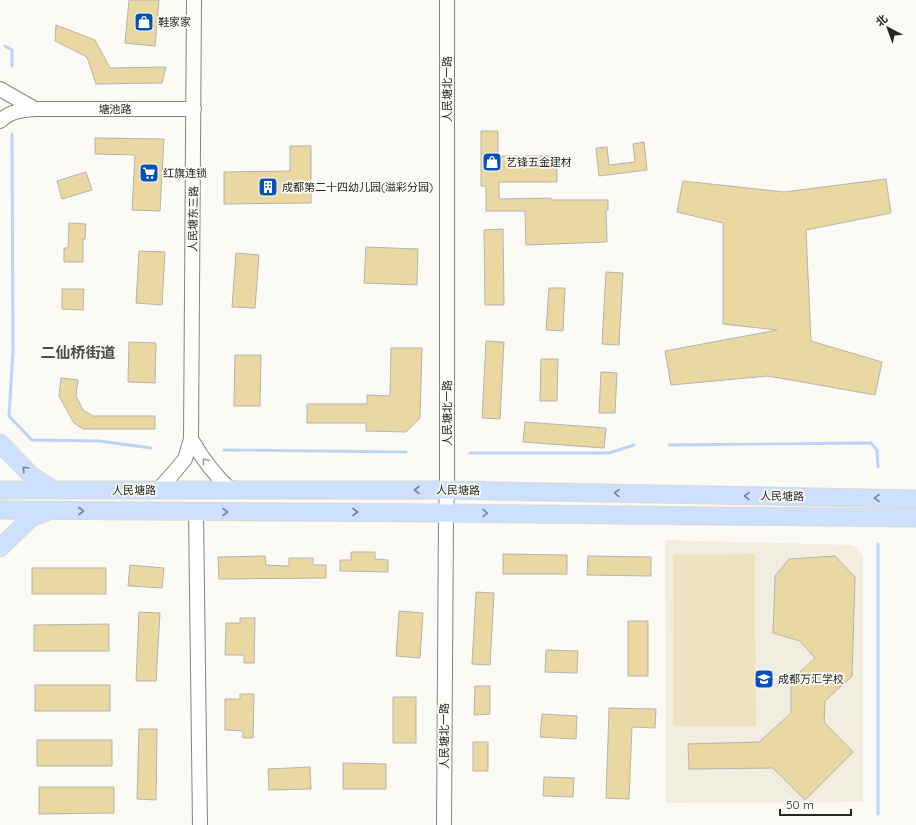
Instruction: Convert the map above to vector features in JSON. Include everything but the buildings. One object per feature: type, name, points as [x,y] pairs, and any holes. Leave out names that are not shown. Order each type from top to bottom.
[{"type":"main road","points":[[0,443],[32,476],[54,491]]},
{"type":"main road","name":"人民塘路","points":[[0,490],[447,490],[916,499]]},
{"type":"main road","name":"人民塘路","points":[[0,510],[916,518]]},
{"type":"main road","points":[[0,548],[31,518],[50,511]]},
{"type":"street","name":"人民塘东三路","points":[[158,490],[185,459],[191,438],[194,0]]},
{"type":"street","name":"人民塘北一路","points":[[444,825],[447,490],[447,0]]},
{"type":"street","points":[[0,89],[35,109]]},
{"type":"street","name":"塘池路","points":[[0,120],[8,114],[20,110],[35,109],[194,108]]},
{"type":"street","name":"人民塘东三路","points":[[191,438],[201,456],[212,471],[231,490]]},
{"type":"street","points":[[196,512],[200,825]]},
{"type":"shaded area","name":"成都万汇学校","points":[[665,540],[853,545],[863,555],[863,802],[666,803]]},
{"type":"shaded area","points":[[755,554],[756,726],[673,726],[673,555]]},
{"type":"waterway","points":[[5,46],[12,50],[12,66]]},
{"type":"waterway","points":[[12,134],[13,351],[9,416],[32,440],[99,441],[151,448]]},
{"type":"waterway","points":[[669,445],[871,443],[877,450],[878,467]]},
{"type":"waterway","points":[[470,453],[609,453],[634,445]]},
{"type":"waterway","points":[[224,450],[406,452]]},
{"type":"waterway","points":[[878,544],[878,814]]},
{"type":"place","name":"鞋家家","points":[[144,22]]},
{"type":"place","name":"艺锋五金建材","points":[[492,162]]},
{"type":"place","name":"红旗连锁","points":[[149,173]]},
{"type":"place","name":"成都第二十四幼儿园(溢彩分园)","points":[[268,187]]},
{"type":"place","name":"成都万汇学校","points":[[764,679]]},
{"type":"district","name":"二仙桥街道","points":[[78,353]]}]
